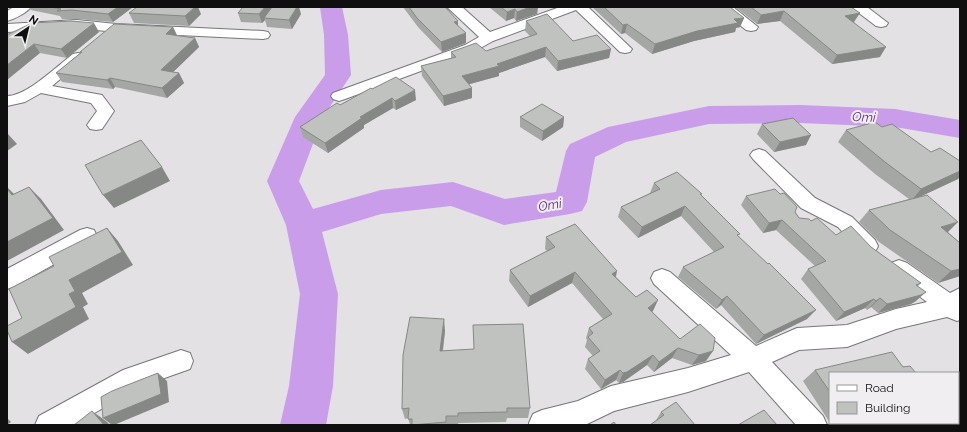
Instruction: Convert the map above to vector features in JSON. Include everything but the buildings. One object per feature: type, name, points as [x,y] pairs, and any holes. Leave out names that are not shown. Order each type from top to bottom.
[{"type":"street","points":[[7,17],[24,7]]},
{"type":"street","points":[[454,7],[488,38]]},
{"type":"street","points":[[339,96],[470,48],[488,38],[572,7]]},
{"type":"street","points":[[580,7],[625,49]]},
{"type":"street","points":[[724,7],[751,27]]},
{"type":"street","points":[[858,7],[881,22]]},
{"type":"street","points":[[7,101],[10,102],[39,88],[134,15]]},
{"type":"street","points":[[7,28],[77,24],[116,28],[263,35]]},
{"type":"street","points":[[39,88],[96,100],[106,110],[96,125]]},
{"type":"street","points":[[758,155],[808,203],[844,222],[871,249],[957,305]]},
{"type":"street","points":[[800,221],[811,218],[815,207]]},
{"type":"street","points":[[7,280],[87,236]]},
{"type":"street","points":[[662,278],[753,359],[814,425]]},
{"type":"street","points":[[542,423],[580,414],[611,399],[688,380],[753,359],[797,339],[847,336],[896,319],[957,305]]},
{"type":"street","points":[[48,425],[132,378],[181,361]]},
{"type":"waterway","points":[[303,225],[283,181],[309,117],[338,75],[336,35],[331,7]]},
{"type":"waterway","name":"Omi","points":[[303,225],[381,202],[453,194],[504,212],[570,202],[581,151],[618,134],[709,115],[800,114],[895,118],[960,129]]},
{"type":"waterway","name":"Omi","points":[[303,225],[319,294],[311,386],[303,425]]}]
